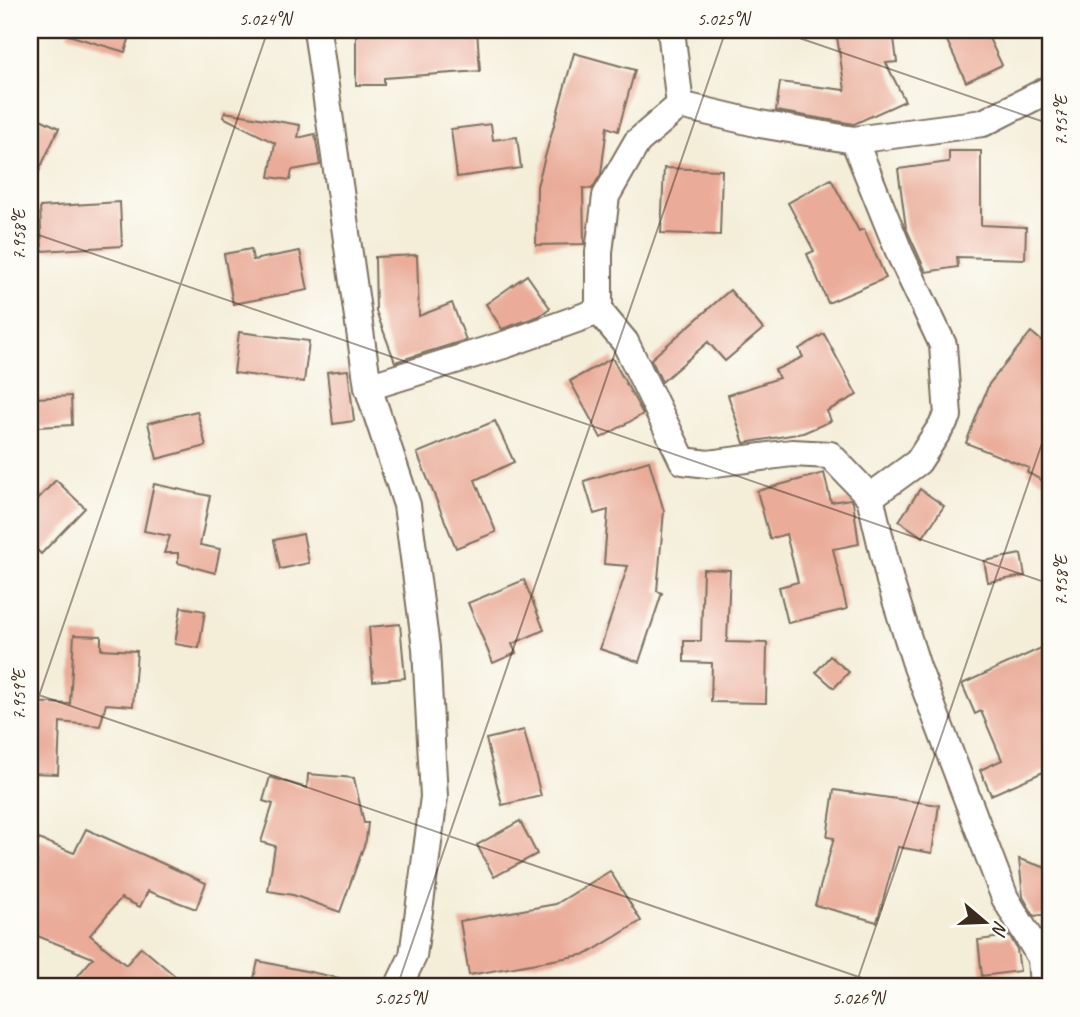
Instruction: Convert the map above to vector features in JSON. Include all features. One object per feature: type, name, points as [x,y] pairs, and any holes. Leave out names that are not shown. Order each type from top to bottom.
[{"type":"street","points":[[317,30],[368,387],[407,505],[426,648],[434,797],[413,956],[398,987]]},
{"type":"street","points":[[671,30],[680,105]]},
{"type":"street","points":[[680,105],[760,124],[854,140],[983,122],[1050,89]]},
{"type":"street","points":[[680,105],[637,142],[606,196],[599,252],[599,311],[625,342],[683,461],[708,464],[792,453],[830,455],[870,497],[890,581],[917,667],[1005,898],[1041,958],[1042,987]]},
{"type":"street","points":[[854,140],[900,254],[943,345],[948,416],[918,462],[870,497]]},
{"type":"street","points":[[368,387],[507,344],[599,311]]},
{"type":"building","points":[[69,30],[132,30],[125,52],[68,35]]},
{"type":"building","points":[[356,30],[477,30],[480,71],[384,78],[384,85],[356,85]]},
{"type":"building","points":[[836,30],[893,30],[897,62],[886,63],[905,101],[854,124],[776,111],[780,82],[845,90]]},
{"type":"building","points":[[942,30],[985,30],[1002,65],[966,82]]},
{"type":"building","points":[[574,53],[635,70],[618,131],[607,127],[601,174],[592,189],[583,188],[584,244],[536,245],[537,186]]},
{"type":"building","points":[[225,112],[300,125],[298,138],[315,134],[320,165],[292,170],[290,180],[269,177],[275,143],[223,117]]},
{"type":"building","points":[[30,114],[59,128],[30,190]]},
{"type":"building","points":[[491,124],[493,140],[517,137],[521,168],[457,177],[451,129]]},
{"type":"building","points":[[949,151],[981,151],[981,225],[1026,227],[1025,259],[957,257],[958,267],[926,272],[906,228],[898,169],[949,162]]},
{"type":"building","points":[[664,168],[722,170],[720,235],[661,233]]},
{"type":"building","points":[[831,179],[859,231],[864,229],[886,278],[828,303],[807,254],[814,251],[788,203]]},
{"type":"building","points":[[120,202],[122,246],[42,251],[40,207]]},
{"type":"building","points":[[251,249],[253,260],[300,251],[308,290],[233,304],[224,254]]},
{"type":"building","points":[[417,255],[419,316],[452,303],[466,340],[395,362],[376,311],[375,257]]},
{"type":"building","points":[[527,275],[550,308],[539,316],[502,329],[486,304]]},
{"type":"building","points":[[730,290],[763,329],[725,361],[708,342],[662,382],[651,359]]},
{"type":"building","points":[[239,332],[309,341],[304,382],[234,373]]},
{"type":"building","points":[[1031,332],[1050,348],[1050,485],[1027,472],[1029,468],[966,443],[989,384]]},
{"type":"building","points":[[824,334],[857,395],[827,411],[831,421],[803,433],[744,443],[728,395],[779,378],[775,370],[803,357],[799,349]]},
{"type":"building","points":[[612,358],[643,414],[601,438],[570,381]]},
{"type":"building","points":[[348,370],[354,421],[333,424],[327,372]]},
{"type":"building","points":[[71,396],[72,425],[38,427],[36,398]]},
{"type":"building","points":[[197,411],[206,446],[157,459],[148,423]]},
{"type":"building","points":[[495,421],[514,462],[475,480],[496,532],[456,548],[417,453]]},
{"type":"building","points":[[649,461],[664,511],[657,591],[662,593],[639,662],[600,649],[628,566],[604,564],[608,510],[594,514],[584,481]]},
{"type":"building","points":[[824,473],[831,502],[850,499],[853,502],[859,544],[833,549],[847,609],[788,623],[779,587],[798,582],[786,534],[770,539],[757,491]]},
{"type":"building","points":[[56,480],[85,508],[41,554],[30,543],[30,507]]},
{"type":"building","points":[[154,484],[210,496],[200,545],[220,549],[215,573],[178,563],[178,553],[164,553],[170,536],[144,531]]},
{"type":"building","points":[[920,489],[944,506],[923,537],[899,521]]},
{"type":"building","points":[[303,534],[309,563],[280,569],[274,540]]},
{"type":"building","points":[[1021,554],[1025,576],[988,582],[984,561]]},
{"type":"building","points":[[703,569],[730,570],[727,642],[767,643],[766,703],[711,702],[712,663],[684,662],[684,641],[701,641]]},
{"type":"building","points":[[524,580],[544,630],[512,644],[516,653],[493,663],[468,603]]},
{"type":"building","points":[[181,607],[205,611],[199,648],[175,644]]},
{"type":"building","points":[[400,624],[405,678],[373,681],[369,627]]},
{"type":"building","points":[[74,635],[101,636],[101,649],[137,651],[133,706],[106,704],[100,726],[60,722],[58,774],[30,773],[30,702],[70,704]]},
{"type":"building","points":[[1050,644],[1050,769],[991,795],[980,770],[1002,760],[981,711],[975,714],[962,684]]},
{"type":"building","points":[[830,656],[849,672],[834,688],[816,672]]},
{"type":"building","points":[[524,730],[541,796],[502,805],[486,739]]},
{"type":"building","points":[[308,774],[354,778],[364,823],[368,823],[366,840],[340,912],[293,895],[268,891],[275,846],[261,842],[273,804],[263,801],[270,777],[307,788]]},
{"type":"building","points":[[834,790],[939,805],[932,853],[898,847],[877,922],[815,905],[834,838],[827,837]]},
{"type":"building","points":[[520,821],[537,854],[494,877],[477,845]]},
{"type":"building","points":[[86,829],[206,883],[196,909],[148,891],[140,907],[121,898],[90,935],[126,965],[141,947],[188,987],[68,987],[93,958],[30,933],[30,879],[37,862],[31,859],[39,839],[74,853]]},
{"type":"building","points":[[1019,859],[1050,869],[1050,914],[1034,916],[1023,897]]},
{"type":"building","points":[[610,871],[641,921],[587,954],[469,975],[460,921],[556,904]]},
{"type":"building","points":[[1010,936],[1017,949],[1020,971],[982,976],[978,940]]},
{"type":"building","points":[[258,961],[339,978],[338,987],[252,987]]}]
